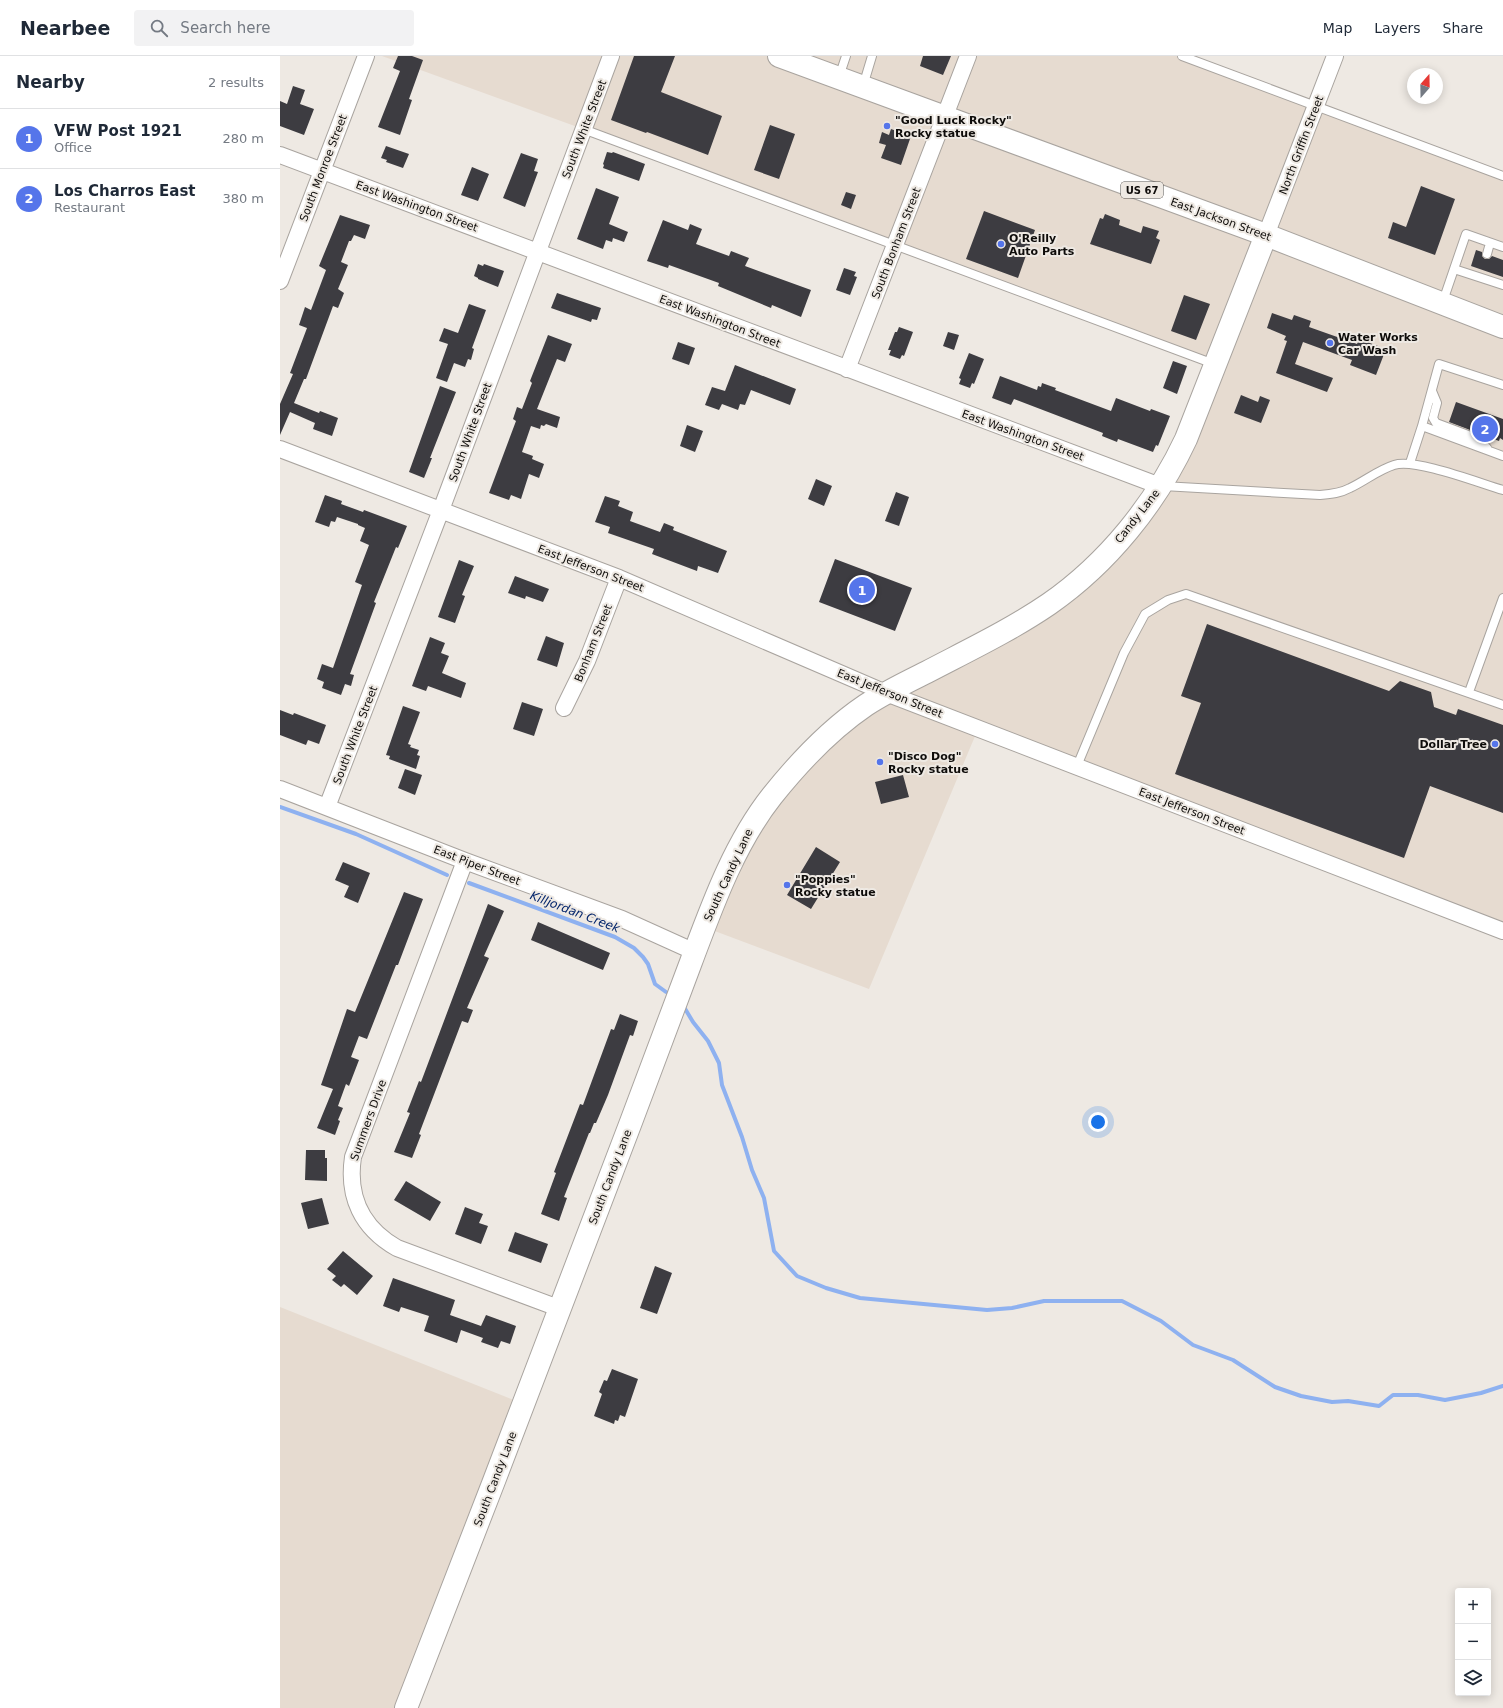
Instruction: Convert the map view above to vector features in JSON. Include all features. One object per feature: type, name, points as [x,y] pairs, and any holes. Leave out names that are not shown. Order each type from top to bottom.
[{"type":"main road","name":"East Jackson Street","points":[[779,56],[944,118],[1266,235],[1503,327]]},
{"type":"main road","name":"Candy Lane","points":[[886,693],[1021,622],[1052,602],[1080,580],[1104,558],[1160,486],[1186,439],[1266,235]]},
{"type":"main road","name":"South Candy Lane","points":[[406,1708],[561,1310],[710,912],[737,852],[754,820],[808,754],[825,737],[860,710],[886,693]]},
{"type":"street","name":"South Monroe Street","points":[[280,281],[366,56]]},
{"type":"street","name":"South White Street","points":[[327,807],[441,510],[611,56]]},
{"type":"street","name":"South Bonham Street","points":[[847,369],[968,56]]},
{"type":"street","name":"North Griffin Street","points":[[1266,235],[1336,56]]},
{"type":"street","name":"East Washington Street","points":[[280,155],[1160,486]]},
{"type":"street","name":"East Jefferson Street","points":[[280,449],[619,578],[886,693],[1503,931]]},
{"type":"street","name":"Bonham Street","points":[[564,708],[587,661],[619,578]]},
{"type":"street","name":"East Piper Street","points":[[280,790],[622,919],[695,952]]},
{"type":"street","name":"Summers Drive","points":[[465,861],[353,1157],[351,1168],[352,1189],[359,1210],[368,1224],[379,1236],[397,1248],[561,1310]]},
{"type":"lane","points":[[838,78],[846,56]]},
{"type":"lane","points":[[1182,56],[1503,176]]},
{"type":"lane","points":[[862,87],[869,57]]},
{"type":"lane","points":[[584,129],[1215,364]]},
{"type":"lane","points":[[1442,304],[1466,234],[1503,247]]},
{"type":"lane","points":[[1487,254],[1490,243]]},
{"type":"lane","points":[[1454,269],[1480,273],[1502,282]]},
{"type":"lane","points":[[1410,463],[1440,364],[1503,385]]},
{"type":"lane","points":[[1432,391],[1437,403],[1433,418],[1436,423],[1476,438],[1490,451]]},
{"type":"lane","points":[[1422,426],[1503,456]]},
{"type":"lane","points":[[1160,486],[1320,495],[1332,494],[1350,488],[1394,465],[1410,463],[1503,490]]},
{"type":"lane","points":[[1076,766],[1124,653],[1145,614],[1168,600],[1186,594],[1503,704]]},
{"type":"lane","points":[[1469,692],[1503,598]]},
{"type":"shaded area","points":[[382,56],[1182,56],[1503,176],[1503,927],[978,729],[869,989],[704,927],[708,918],[808,754],[1052,602],[1160,486],[1215,365],[583,129]]},
{"type":"shaded area","points":[[280,1307],[524,1404],[407,1708],[280,1708]]},
{"type":"building","points":[[398,56],[412,56],[423,60],[409,99],[412,100],[400,135],[378,127],[400,71],[393,68]]},
{"type":"building","points":[[634,56],[675,56],[661,92],[722,116],[708,155],[611,120]]},
{"type":"building","points":[[923,56],[951,56],[943,75],[920,66]]},
{"type":"building","points":[[293,86],[305,90],[300,104],[314,109],[304,135],[280,126],[280,101],[287,104]]},
{"type":"building","points":[[770,125],[795,134],[779,179],[754,170]]},
{"type":"building","points":[[891,129],[911,136],[901,165],[881,158],[886,145],[879,143],[882,132],[889,135]]},
{"type":"building","points":[[386,146],[409,154],[403,168],[386,162],[387,160],[381,158]]},
{"type":"building","points":[[607,152],[613,152],[645,164],[639,181],[603,168]]},
{"type":"building","points":[[521,153],[538,159],[534,171],[538,172],[525,207],[503,198]]},
{"type":"building","points":[[472,167],[489,174],[478,201],[461,195]]},
{"type":"building","points":[[1421,186],[1455,199],[1435,255],[1388,238],[1393,222],[1406,227]]},
{"type":"building","points":[[596,188],[619,197],[609,224],[628,232],[624,242],[613,238],[612,242],[606,240],[603,249],[577,239]]},
{"type":"building","points":[[846,192],[856,195],[851,209],[841,205]]},
{"type":"building","name":"O'Reilly Auto Parts","points":[[984,211],[1035,230],[1018,278],[966,259]]},
{"type":"building","points":[[1105,214],[1120,220],[1119,225],[1141,233],[1143,226],[1159,231],[1156,238],[1160,240],[1151,264],[1090,244],[1100,218],[1103,219]]},
{"type":"building","points":[[340,215],[370,225],[365,239],[354,235],[351,241],[349,241],[341,262],[348,265],[338,289],[344,293],[338,308],[333,306],[306,379],[304,379],[294,403],[319,413],[320,411],[338,418],[332,436],[313,429],[315,423],[290,412],[280,435],[280,404],[293,374],[290,373],[307,328],[299,325],[305,307],[311,310],[326,270],[319,266]]},
{"type":"building","points":[[663,220],[688,230],[690,224],[702,229],[696,244],[729,256],[731,251],[749,258],[745,266],[811,290],[801,317],[772,305],[771,308],[718,286],[719,283],[669,265],[668,268],[647,261]]},
{"type":"building","points":[[1476,250],[1482,252],[1482,256],[1485,259],[1489,259],[1492,256],[1503,260],[1503,277],[1471,266]]},
{"type":"building","points":[[478,264],[483,266],[484,264],[504,271],[498,287],[474,276]]},
{"type":"building","points":[[844,268],[856,272],[854,276],[857,277],[850,295],[836,290]]},
{"type":"building","points":[[557,293],[601,308],[597,320],[592,319],[591,322],[551,308]]},
{"type":"building","points":[[1184,295],[1210,304],[1196,340],[1171,331]]},
{"type":"building","points":[[469,304],[486,310],[472,348],[474,349],[471,360],[468,359],[465,367],[454,363],[447,382],[436,378],[448,344],[439,341],[444,328],[458,333]]},
{"type":"building","name":"Water Works Car Wash","points":[[1272,313],[1292,320],[1294,315],[1311,321],[1309,327],[1357,344],[1359,339],[1386,349],[1376,375],[1350,365],[1352,360],[1303,342],[1295,364],[1333,378],[1327,392],[1276,373],[1287,341],[1284,340],[1286,336],[1267,328]]},
{"type":"building","points":[[899,327],[913,332],[904,356],[902,355],[900,359],[889,355],[891,350],[888,350],[895,332],[897,332]]},
{"type":"building","points":[[948,332],[959,335],[954,350],[943,346]]},
{"type":"building","points":[[548,335],[572,344],[565,362],[557,359],[537,409],[560,417],[557,428],[546,424],[544,426],[541,425],[540,429],[531,426],[522,452],[533,456],[532,459],[544,464],[539,478],[529,474],[521,499],[511,495],[509,500],[489,493],[516,421],[513,419],[517,407],[522,409],[532,383],[530,381]]},
{"type":"building","points":[[678,342],[695,348],[689,365],[672,359]]},
{"type":"building","points":[[969,353],[984,359],[974,384],[972,383],[970,388],[959,384],[961,379],[959,378]]},
{"type":"building","points":[[1173,361],[1187,366],[1177,394],[1163,388]]},
{"type":"building","points":[[735,365],[796,389],[790,405],[751,390],[745,405],[740,404],[738,410],[722,404],[719,410],[705,405],[712,387],[725,391]]},
{"type":"building","points":[[1000,376],[1037,390],[1038,386],[1041,387],[1042,383],[1056,388],[1055,390],[1111,411],[1116,398],[1150,411],[1151,409],[1170,416],[1158,446],[1156,445],[1153,452],[1118,439],[1117,442],[1102,436],[1103,433],[1014,399],[1011,405],[992,398]]},
{"type":"building","points":[[440,386],[456,392],[430,458],[432,458],[424,478],[409,472]]},
{"type":"building","points":[[1241,395],[1258,402],[1260,396],[1270,400],[1261,423],[1234,413]]},
{"type":"building","points":[[1456,402],[1503,419],[1503,440],[1500,438],[1499,441],[1449,422]]},
{"type":"building","points":[[687,425],[703,431],[695,452],[680,446]]},
{"type":"building","points":[[816,479],[832,486],[824,506],[808,499]]},
{"type":"building","points":[[896,492],[909,497],[899,526],[885,521]]},
{"type":"building","points":[[325,495],[342,501],[341,504],[363,512],[364,510],[407,526],[398,548],[396,547],[374,602],[376,603],[350,674],[354,675],[351,686],[345,684],[341,695],[322,688],[324,682],[317,679],[322,664],[333,668],[362,585],[355,582],[369,545],[360,541],[365,528],[358,524],[337,517],[335,522],[331,521],[329,527],[315,522]]},
{"type":"building","points":[[605,496],[620,501],[618,506],[633,512],[630,521],[660,532],[664,523],[674,527],[673,530],[727,551],[718,573],[698,566],[697,571],[652,554],[654,549],[608,533],[610,527],[595,522]]},
{"type":"building","points":[[835,559],[912,588],[895,631],[819,602]]},
{"type":"building","points":[[459,560],[474,566],[462,595],[465,596],[455,623],[438,617]]},
{"type":"building","points":[[515,576],[549,589],[543,602],[526,596],[525,599],[508,593]]},
{"type":"building","points":[[1207,624],[1389,691],[1400,681],[1431,692],[1434,707],[1456,715],[1458,709],[1503,725],[1503,813],[1430,786],[1404,858],[1175,774],[1201,703],[1181,696]]},
{"type":"building","points":[[546,636],[564,643],[557,667],[537,660]]},
{"type":"building","points":[[430,637],[445,643],[441,653],[449,656],[442,673],[466,683],[461,698],[428,686],[426,691],[412,686]]},
{"type":"building","points":[[522,702],[543,709],[534,736],[513,729]]},
{"type":"building","points":[[403,706],[420,712],[408,744],[411,745],[410,747],[419,750],[417,755],[420,756],[416,769],[389,759],[390,756],[386,755]]},
{"type":"building","points":[[280,710],[293,715],[294,713],[326,725],[319,744],[308,740],[306,745],[280,735]]},
{"type":"building","points":[[405,769],[422,775],[415,795],[398,788]]},
{"type":"building","points":[[903,775],[909,797],[881,804],[875,782]]},
{"type":"building","points":[[816,847],[840,862],[811,909],[787,895]]},
{"type":"building","points":[[343,862],[370,873],[358,903],[344,897],[349,886],[335,880]]},
{"type":"building","points":[[404,892],[423,899],[398,965],[396,965],[367,1039],[359,1036],[351,1057],[359,1060],[349,1086],[346,1084],[338,1106],[343,1108],[338,1120],[340,1121],[335,1135],[317,1128],[333,1089],[321,1085],[347,1009],[355,1012]]},
{"type":"building","points":[[488,904],[504,911],[484,956],[489,958],[467,1008],[473,1010],[468,1023],[462,1021],[419,1134],[421,1135],[412,1158],[394,1152],[410,1113],[407,1112],[419,1081],[421,1082]]},
{"type":"building","points":[[538,922],[610,953],[603,970],[531,940]]},
{"type":"building","points":[[620,1014],[638,1021],[633,1036],[630,1035],[596,1123],[594,1123],[589,1133],[564,1197],[567,1198],[559,1221],[541,1214],[556,1173],[554,1172],[580,1104],[583,1105],[611,1029],[614,1030]]},
{"type":"building","points":[[306,1150],[325,1150],[325,1158],[327,1158],[327,1181],[305,1180]]},
{"type":"building","points":[[406,1181],[441,1202],[430,1221],[394,1200]]},
{"type":"building","points":[[322,1198],[329,1224],[308,1229],[301,1203]]},
{"type":"building","points":[[465,1207],[483,1214],[479,1223],[488,1226],[481,1244],[455,1234]]},
{"type":"building","points":[[515,1232],[548,1244],[541,1263],[508,1251]]},
{"type":"building","points":[[343,1251],[373,1276],[357,1295],[344,1284],[341,1287],[332,1280],[336,1276],[327,1269]]},
{"type":"building","points":[[655,1266],[672,1273],[657,1314],[640,1308]]},
{"type":"building","points":[[393,1278],[455,1300],[450,1315],[481,1326],[486,1315],[516,1326],[510,1344],[501,1341],[498,1348],[481,1342],[483,1338],[461,1330],[457,1343],[424,1331],[429,1316],[401,1307],[399,1312],[383,1306]]},
{"type":"building","points":[[612,1369],[638,1379],[625,1417],[620,1415],[618,1421],[615,1420],[614,1424],[594,1416],[602,1394],[599,1392],[604,1380],[607,1381]]},
{"type":"waterway","name":"Killjordan Creek","points":[[280,807],[356,834],[447,875]]},
{"type":"waterway","name":"Killjordan Creek","points":[[469,883],[615,937],[634,948],[643,957],[648,964],[655,984],[666,992]]},
{"type":"waterway","points":[[684,1007],[693,1022],[708,1041],[719,1063],[722,1085],[742,1137],[752,1170],[764,1198],[774,1251],[797,1276],[826,1288],[860,1298],[987,1310],[1012,1308],[1044,1301],[1122,1301],[1161,1321],[1193,1345],[1233,1360],[1275,1387],[1301,1396],[1332,1402],[1348,1401],[1379,1406],[1393,1395],[1418,1395],[1445,1400],[1481,1393],[1503,1386]]},
{"type":"place","name":"\"Good Luck Rocky\" Rocky statue","points":[[887,126]]},
{"type":"place","name":"O'Reilly Auto Parts","points":[[1001,244]]},
{"type":"place","name":"Water Works Car Wash","points":[[1330,343]]},
{"type":"place","name":"Los Charros East","points":[[1485,429]]},
{"type":"place","name":"VFW Post 1921","points":[[862,590]]},
{"type":"place","name":"Dollar Tree","points":[[1495,744]]},
{"type":"place","name":"\"Disco Dog\" Rocky statue","points":[[880,762]]},
{"type":"place","name":"\"Poppies\" Rocky statue","points":[[787,885]]}]
